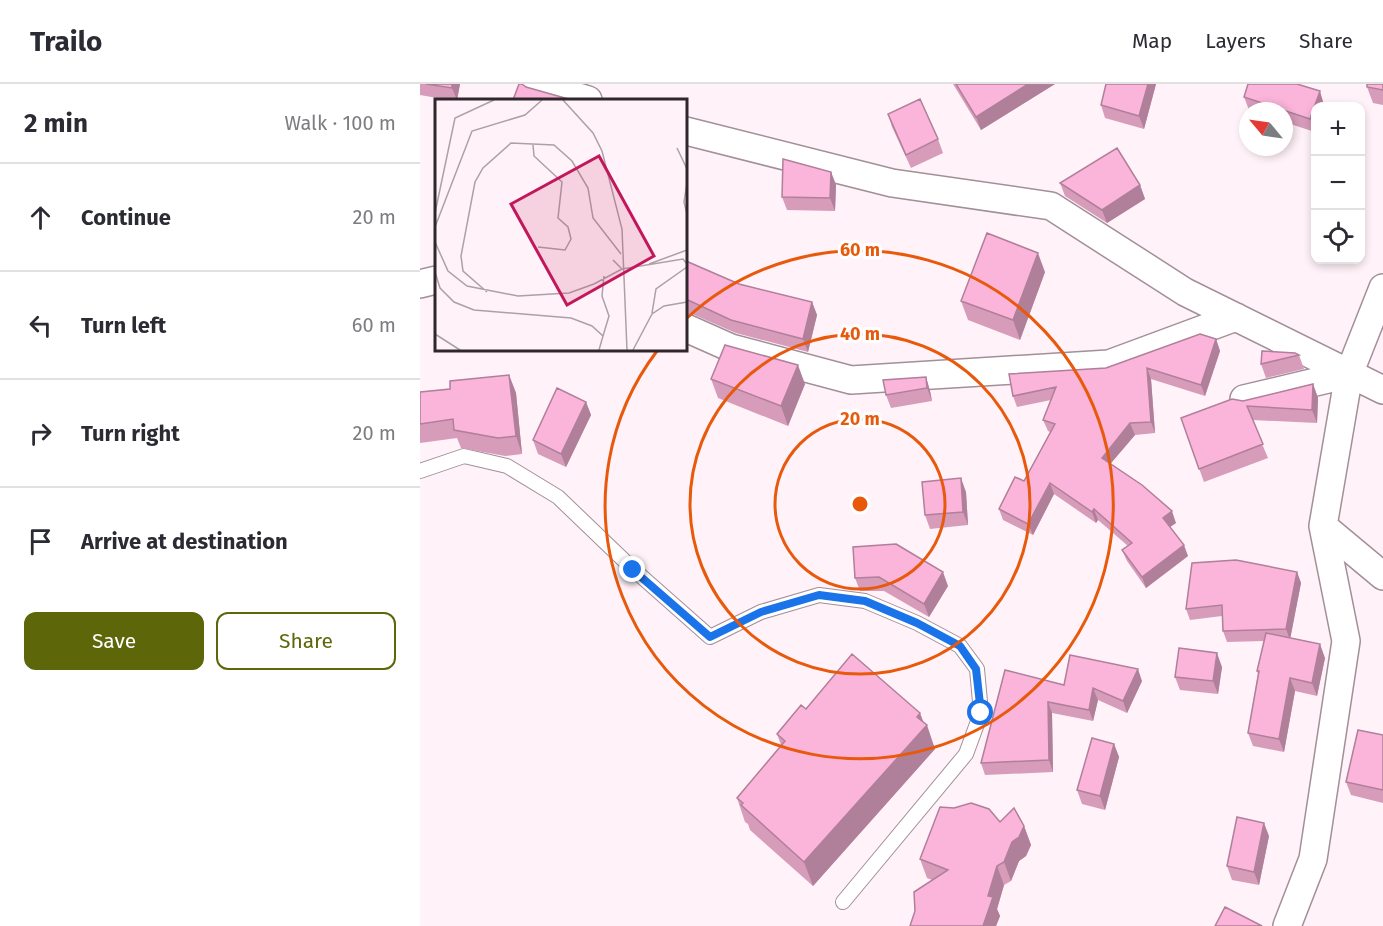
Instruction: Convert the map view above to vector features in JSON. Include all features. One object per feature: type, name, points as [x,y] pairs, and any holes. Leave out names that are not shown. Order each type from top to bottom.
[{"type":"street","points":[[535,84],[585,99]]},
{"type":"street","points":[[687,131],[892,183],[1051,206],[1185,292],[1383,390]]},
{"type":"street","points":[[420,284],[435,280]]},
{"type":"street","points":[[1287,926],[1313,859],[1347,641],[1323,526],[1349,374],[1383,288]]},
{"type":"street","points":[[687,327],[731,348],[851,380],[1109,364],[1236,317]]},
{"type":"street","points":[[1244,399],[1349,374]]},
{"type":"street","points":[[1323,526],[1383,576]]},
{"type":"lane","points":[[420,471],[464,456],[507,466],[558,496],[633,570],[710,637],[761,612],[819,595],[865,601],[917,623],[960,646],[976,669],[981,713],[966,754],[843,902]]},
{"type":"building","points":[[426,84],[452,84],[452,88]]},
{"type":"building","points":[[519,84],[522,84],[568,99],[513,99]]},
{"type":"building","points":[[956,84],[1028,84],[976,117]]},
{"type":"building","points":[[1106,84],[1148,84],[1139,116],[1101,105]]},
{"type":"building","points":[[1248,84],[1297,84],[1320,91],[1316,102],[1311,102],[1310,119],[1293,113],[1293,102],[1259,102],[1244,97]]},
{"type":"building","points":[[1367,84],[1383,84],[1383,90],[1367,87]]},
{"type":"building","points":[[920,99],[938,139],[906,155],[888,114]]},
{"type":"building","points":[[1117,148],[1140,185],[1102,210],[1060,183]]},
{"type":"building","points":[[783,159],[831,172],[830,198],[782,197]]},
{"type":"building","points":[[987,233],[1038,253],[1013,320],[961,301]]},
{"type":"building","points":[[687,261],[739,284],[812,302],[803,339],[731,320],[688,300]]},
{"type":"building","points":[[1200,334],[1216,339],[1201,385],[1147,368],[1151,422],[1130,423],[1102,458],[1142,485],[1172,511],[1163,518],[1184,545],[1142,577],[1122,550],[1132,543],[1094,509],[1092,512],[1050,483],[1028,524],[999,509],[1015,477],[1024,481],[1055,424],[1043,420],[1056,387],[1013,396],[1009,374],[1106,368]]},
{"type":"building","points":[[725,345],[798,365],[781,406],[711,379]]},
{"type":"building","points":[[1262,351],[1295,353],[1299,355],[1261,364]]},
{"type":"building","points":[[509,375],[516,436],[498,438],[454,430],[453,419],[420,424],[420,392],[450,389],[450,381]]},
{"type":"building","points":[[926,377],[927,388],[886,395],[883,380]]},
{"type":"building","points":[[1313,384],[1312,410],[1247,406],[1263,444],[1199,469],[1181,418],[1232,399],[1243,401]]},
{"type":"building","points":[[557,388],[586,402],[561,454],[533,440]]},
{"type":"building","points":[[961,478],[963,512],[925,515],[922,482]]},
{"type":"building","points":[[896,544],[943,572],[924,604],[879,577],[855,578],[853,547]]},
{"type":"building","points":[[1236,560],[1297,572],[1286,629],[1223,631],[1222,605],[1186,609],[1192,563]]},
{"type":"building","points":[[1266,633],[1320,644],[1312,683],[1290,678],[1279,739],[1248,733],[1259,671],[1257,671]]},
{"type":"building","points":[[1179,648],[1217,653],[1213,681],[1175,677]]},
{"type":"building","points":[[852,654],[920,713],[917,717],[927,725],[804,862],[741,805],[743,803],[737,798],[785,741],[777,734],[801,705],[806,709]]},
{"type":"building","points":[[1070,655],[1138,669],[1123,701],[1093,688],[1089,710],[1048,702],[1049,760],[981,763],[1005,670],[1064,685]]},
{"type":"building","points":[[1358,730],[1383,735],[1383,790],[1346,782]]},
{"type":"building","points":[[1092,738],[1114,744],[1100,796],[1077,790]]},
{"type":"building","points":[[971,803],[989,809],[1000,822],[1014,808],[1024,826],[1019,837],[1012,842],[1004,862],[997,866],[988,896],[993,897],[983,926],[910,926],[915,911],[914,892],[948,870],[920,859],[940,807],[954,808]]},
{"type":"building","points":[[1237,817],[1264,823],[1254,872],[1227,866]]},
{"type":"building","points":[[1225,907],[1262,926],[1215,926]]},
{"type":"route","points":[[633,570],[710,637],[761,612],[819,595],[865,601],[917,623],[960,646],[976,669],[981,713]]}]
